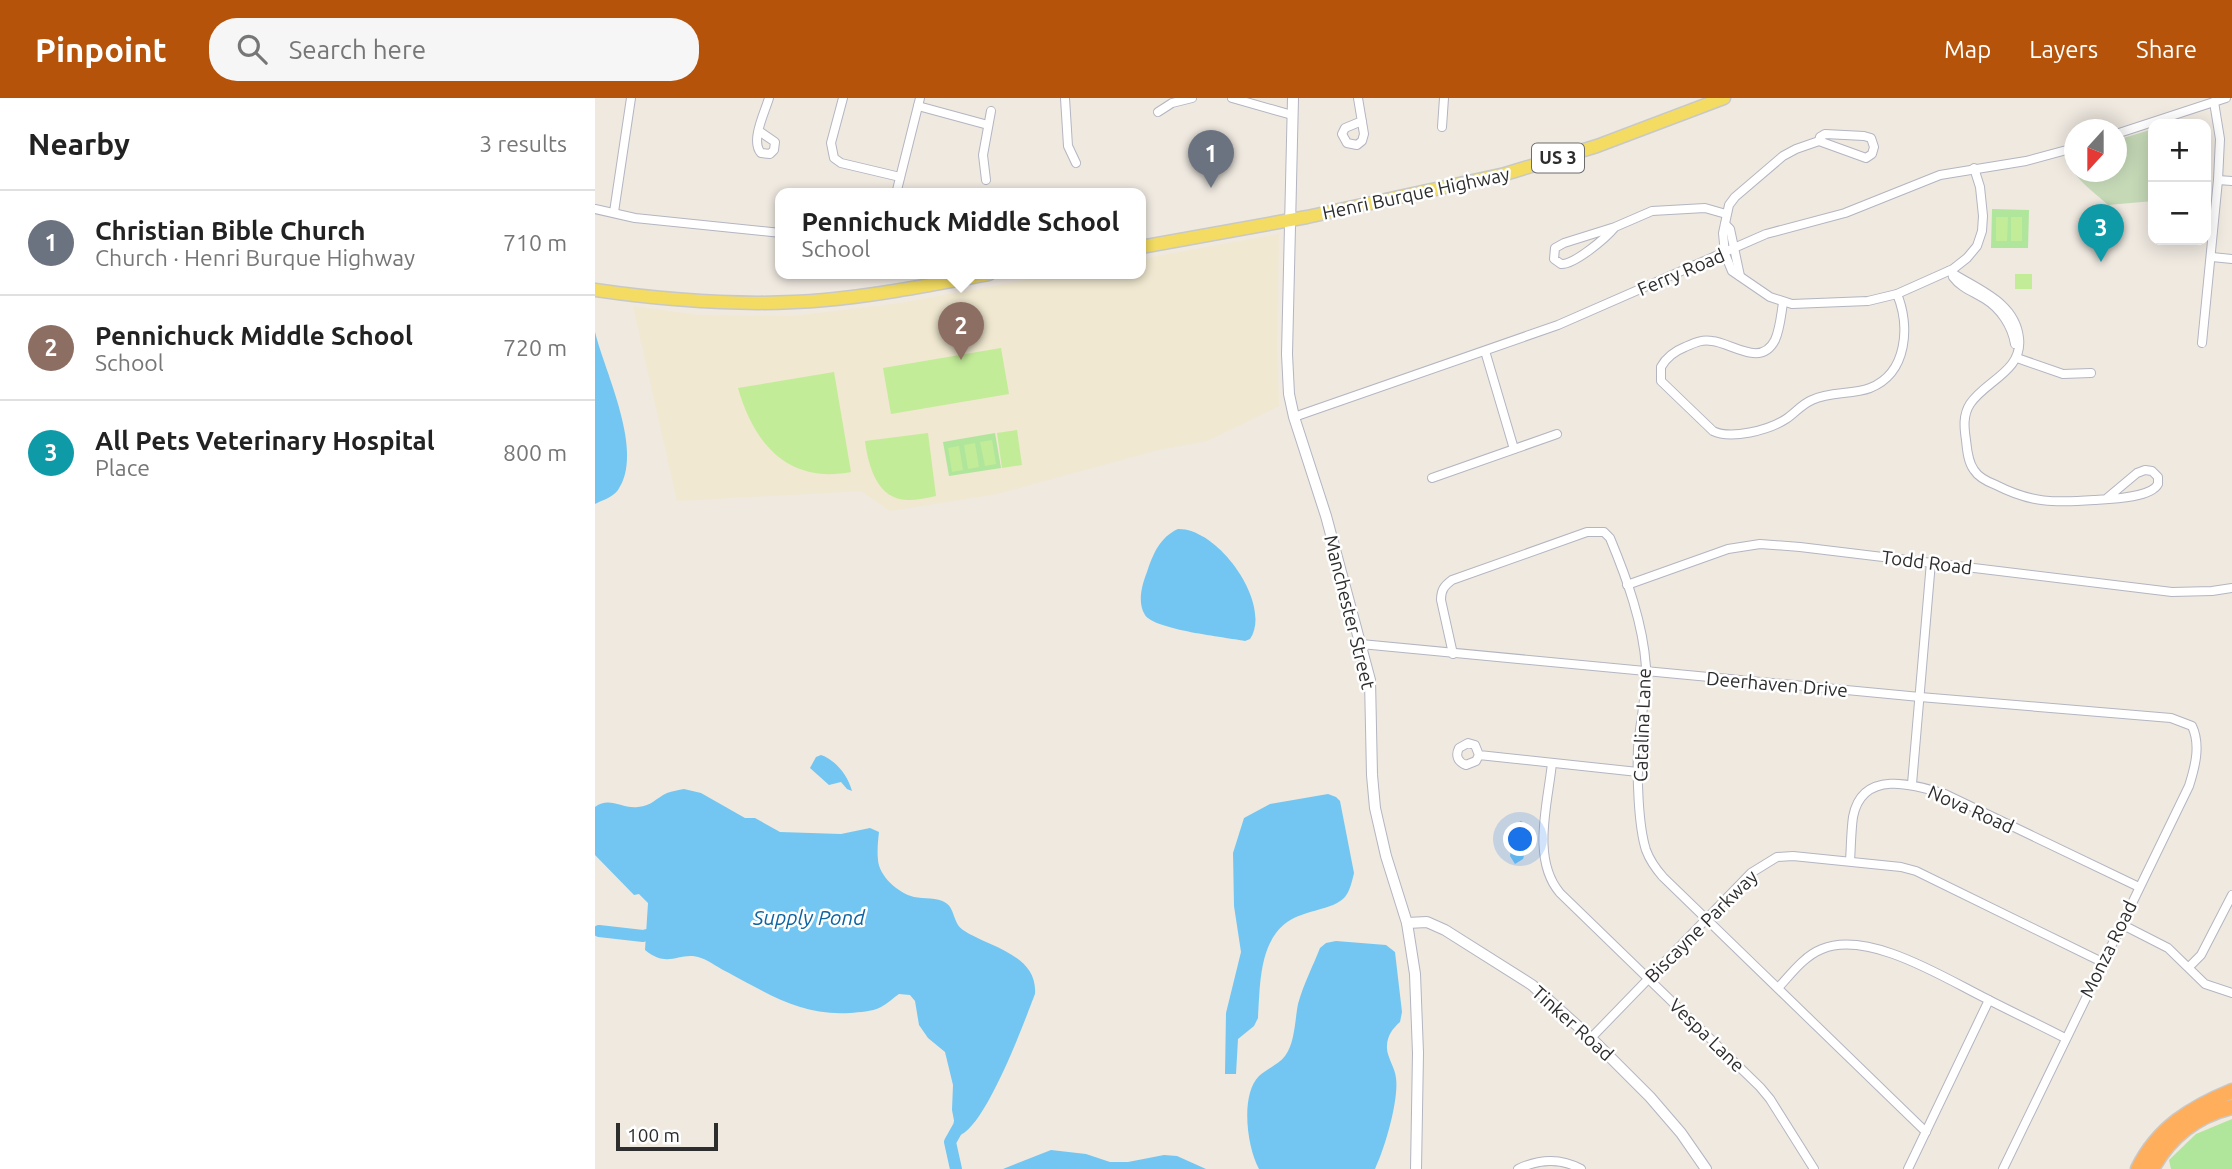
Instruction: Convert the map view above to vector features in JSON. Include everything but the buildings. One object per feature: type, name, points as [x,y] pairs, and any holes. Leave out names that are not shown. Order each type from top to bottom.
[{"type":"highway","points":[[2139,1169],[2152,1145],[2169,1126],[2195,1108],[2232,1091]]},
{"type":"highway","points":[[2152,1169],[2166,1147],[2186,1128],[2210,1114],[2232,1107]]},
{"type":"main road","name":"Henri Burque Highway","points":[[1146,246],[1291,220],[1529,168],[1620,138],[1724,98]]},
{"type":"main road","points":[[595,290],[697,301],[792,302],[872,295],[961,279]]},
{"type":"street","points":[[614,212],[631,98]]},
{"type":"street","points":[[759,131],[769,98]]},
{"type":"street","points":[[843,98],[831,143],[834,158],[841,163],[900,177]]},
{"type":"street","points":[[1065,98],[1068,146],[1076,163]]},
{"type":"street","points":[[1158,112],[1172,103],[1192,98]]},
{"type":"street","points":[[1232,98],[1292,115]]},
{"type":"street","name":"Manchester Street","points":[[1293,98],[1287,354],[1289,394],[1326,516],[1371,691],[1372,775],[1377,817],[1407,922],[1414,966],[1417,1006],[1416,1169]]},
{"type":"street","points":[[1358,98],[1362,121]]},
{"type":"street","points":[[1442,127],[1444,98]]},
{"type":"street","points":[[2127,130],[2226,98]]},
{"type":"street","points":[[897,188],[919,102],[988,125]]},
{"type":"street","points":[[2202,343],[2218,180],[2220,139],[2214,102]]},
{"type":"street","points":[[986,180],[983,155],[991,111]]},
{"type":"street","points":[[1819,141],[1825,134],[1864,136],[1871,138],[1874,147],[1872,154],[1865,158],[1819,141],[1796,149],[1783,156],[1735,197],[1726,214],[1723,233],[1725,254],[1732,271],[1783,303],[1877,300],[1949,271],[1967,258],[1980,239],[1983,216],[1979,167]]},
{"type":"street","name":"Ferry Road","points":[[1294,417],[1558,325],[1766,234],[1845,213],[1940,175],[2026,161],[2064,151]]},
{"type":"street","points":[[2218,180],[2232,181]]},
{"type":"street","points":[[1615,228],[1570,263],[1561,264],[1554,259],[1557,246],[1615,228],[1652,211],[1708,208],[1726,214]]},
{"type":"street","points":[[595,209],[635,218],[775,232]]},
{"type":"street","points":[[1725,224],[1730,229],[1740,276]]},
{"type":"street","points":[[2212,257],[2232,259]]},
{"type":"street","points":[[1949,271],[2002,304],[2018,332],[2020,348],[2017,358],[2009,369],[1971,402],[1965,415],[1968,453],[1974,470],[1980,477],[2007,491],[2039,502],[2106,499],[2151,493],[2158,484],[2158,477],[2153,471],[2141,471],[2106,499]]},
{"type":"street","points":[[1783,303],[1775,340],[1769,348],[1759,353],[1741,351],[1717,342],[1701,341],[1671,354],[1661,367],[1661,381],[1713,431],[1721,435],[1734,435],[1772,426],[1813,399],[1857,391],[1879,383],[1894,367],[1905,336],[1904,311],[1898,293]]},
{"type":"street","points":[[1485,351],[1514,449]]},
{"type":"street","points":[[2017,358],[2063,374],[2091,373]]},
{"type":"street","points":[[1432,478],[1557,434]]},
{"type":"street","name":"Catalina Lane","points":[[1453,654],[1441,600],[1445,585],[1452,580],[1579,534],[1596,531],[1611,538],[1641,628],[1646,671],[1638,772],[1643,834],[1653,865],[1926,1132]]},
{"type":"street","name":"Todd Road","points":[[1627,585],[1728,550],[1760,544],[2172,592],[2232,588]]},
{"type":"street","points":[[1912,784],[1931,562]]},
{"type":"street","name":"Deerhaven Drive","points":[[1361,644],[2171,718],[2192,726]]},
{"type":"street","name":"Monza Road","points":[[2003,1169],[2189,786],[2196,749],[2192,726]]},
{"type":"street","points":[[1479,755],[1638,772]]},
{"type":"street","name":"Vespa Lane","points":[[1552,763],[1543,849],[1547,873],[1560,893],[1760,1087],[1814,1169]]},
{"type":"street","name":"Nova Road","points":[[1850,861],[1853,815],[1868,790],[1884,784],[1912,784],[1945,794],[2139,887]]},
{"type":"street","name":"Biscayne Parkway","points":[[1591,1038],[1751,873],[1777,857],[1850,861],[1916,871],[2102,962]]},
{"type":"street","points":[[2189,967],[2201,955],[2232,895]]},
{"type":"street","name":"Tinker Road","points":[[1407,922],[1427,922],[1445,930],[1532,985],[1591,1038],[1666,1114],[1706,1169]]},
{"type":"street","points":[[2121,925],[2168,948],[2205,985],[2232,993]]},
{"type":"street","points":[[1778,988],[1810,955],[1824,948],[1855,946],[1893,955],[2065,1038]]},
{"type":"street","points":[[1908,1169],[1989,1000]]},
{"type":"street","points":[[1518,1169],[1531,1163],[1552,1161],[1581,1169]]},
{"type":"shaded area","points":[[1279,234],[1279,406],[1207,441],[1158,450],[997,494],[890,511],[861,491],[677,501],[633,306],[697,315],[795,316],[901,303],[1031,279],[1146,279],[1146,258]]},
{"type":"green space","points":[[2148,131],[2148,201],[2108,205],[2083,182],[2127,182],[2127,137]]},
{"type":"green space","points":[[1992,209],[2029,210],[2028,248],[1991,248]]},
{"type":"green space","points":[[1996,217],[2008,217],[2007,241],[1996,241]]},
{"type":"green space","points":[[2011,217],[2022,217],[2022,241],[2011,241]]},
{"type":"green space","points":[[2015,274],[2032,274],[2032,289],[2015,289]]},
{"type":"green space","points":[[1001,348],[1009,394],[891,414],[883,368]]},
{"type":"green space","points":[[834,372],[851,472],[809,472],[777,456],[764,442],[745,408],[738,388]]},
{"type":"green space","points":[[1017,430],[1022,465],[1002,468],[997,433]]},
{"type":"green space","points":[[928,433],[936,496],[908,500],[889,494],[876,480],[865,441]]},
{"type":"green space","points":[[995,433],[1001,468],[949,476],[943,442]]},
{"type":"green space","points":[[992,440],[996,464],[985,466],[980,442]]},
{"type":"green space","points":[[975,443],[979,467],[968,469],[964,445]]},
{"type":"green space","points":[[959,446],[963,470],[952,472],[948,448]]},
{"type":"green space","points":[[2232,1119],[2232,1169],[2171,1169],[2169,1160],[2196,1134]]},
{"type":"water","points":[[595,332],[620,412],[627,455],[625,474],[618,490],[595,504]]},
{"type":"water","points":[[1178,529],[1194,532],[1210,541],[1238,571],[1254,607],[1255,624],[1250,639],[1245,641],[1176,629],[1162,625],[1145,615],[1141,594],[1149,565],[1162,541]]},
{"type":"water","points":[[821,755],[841,769],[852,791],[841,782],[829,785],[810,768],[816,757]]},
{"type":"water","name":"Supply Pond","points":[[684,789],[701,793],[745,818],[755,818],[780,832],[841,834],[870,828],[879,832],[879,866],[890,883],[908,895],[946,903],[963,930],[1009,953],[1029,970],[1034,980],[1035,994],[991,1096],[968,1130],[957,1136],[952,1110],[953,1085],[945,1052],[928,1038],[919,1025],[915,1001],[910,995],[899,994],[883,1006],[869,1011],[817,1011],[773,996],[701,958],[687,956],[661,959],[645,950],[648,903],[639,894],[634,895],[595,855],[595,807],[606,803],[643,806],[667,793]]},
{"type":"water","points":[[1328,794],[1340,801],[1354,873],[1351,886],[1346,896],[1338,903],[1292,919],[1276,933],[1263,963],[1258,1018],[1254,1026],[1238,1039],[1236,1074],[1225,1074],[1226,1013],[1241,952],[1234,906],[1233,853],[1244,818],[1270,804]]},
{"type":"water","points":[[1521,821],[1525,824],[1529,840],[1523,859],[1515,864],[1510,856],[1515,824]]},
{"type":"water","points":[[1336,941],[1386,945],[1395,952],[1402,1012],[1400,1022],[1387,1042],[1396,1087],[1383,1149],[1375,1169],[1259,1169],[1251,1148],[1247,1121],[1249,1095],[1259,1076],[1280,1062],[1288,1051],[1300,997],[1320,948],[1326,943]]},
{"type":"water","points":[[1051,1150],[1086,1154],[1110,1162],[1128,1162],[1164,1155],[1177,1156],[1206,1169],[1003,1169]]},
{"type":"waterway","points":[[599,931],[643,936],[659,932]]},
{"type":"waterway","points":[[956,1169],[950,1142],[961,1117]]},
{"type":"place","name":"Christian Bible Church","points":[[1211,188]]},
{"type":"place","name":"All Pets Veterinary Hospital","points":[[2101,262]]},
{"type":"place","name":"Pennichuck Middle School","points":[[961,360]]}]
